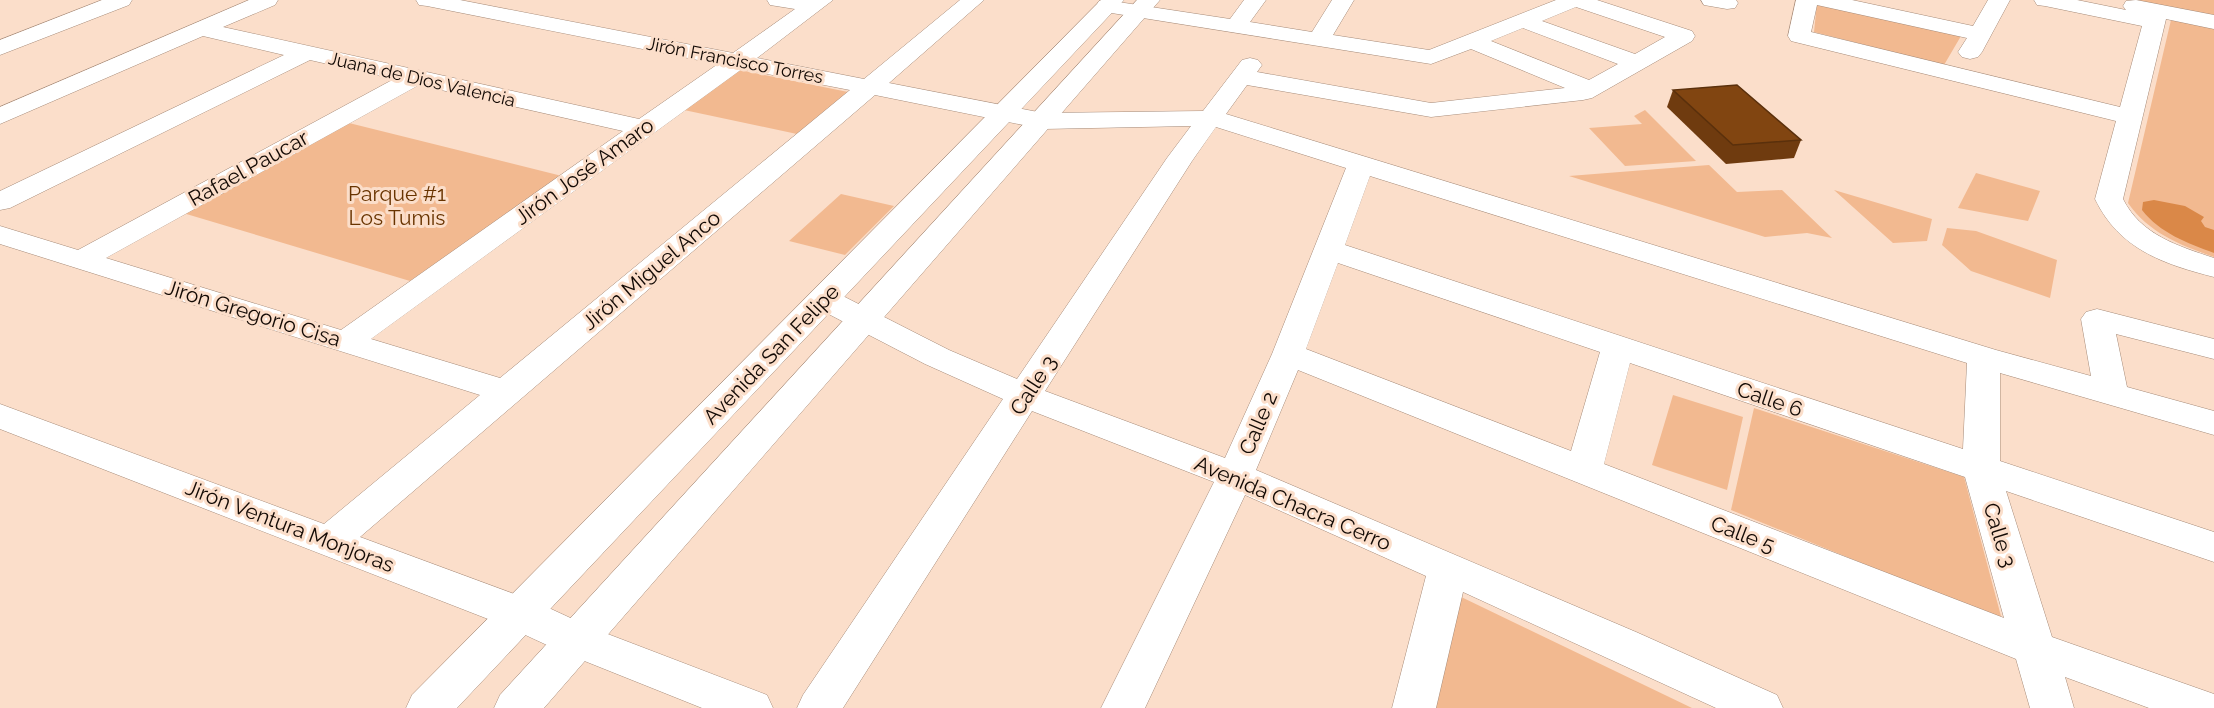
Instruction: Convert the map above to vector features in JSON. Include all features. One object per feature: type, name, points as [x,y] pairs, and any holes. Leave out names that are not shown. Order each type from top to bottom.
[{"type":"street","points":[[66,0],[111,4]]},
{"type":"street","points":[[0,116],[267,0]]},
{"type":"street","name":"Jirón Francisco Torres","points":[[427,0],[1043,121],[1212,118],[1984,357],[2214,423]]},
{"type":"street","points":[[778,0],[818,3]]},
{"type":"street","name":"Jirón Miguel Anco","points":[[329,541],[973,0]]},
{"type":"street","points":[[1236,26],[1255,0]]},
{"type":"street","points":[[1318,39],[1343,0]]},
{"type":"street","points":[[1110,3],[1144,6],[1236,26],[1431,57],[1471,41],[1575,0],[1684,36],[1590,89],[1471,41]]},
{"type":"street","points":[[1807,0],[1799,36],[2130,117]]},
{"type":"street","points":[[1822,0],[1980,34]]},
{"type":"street","points":[[1958,75],[1999,0]]},
{"type":"street","points":[[2045,0],[2214,22]]},
{"type":"street","points":[[2110,0],[2156,16]]},
{"type":"street","name":"Jirón José Amaro","points":[[346,342],[818,3]]},
{"type":"street","name":"Avenida San Felipe","points":[[428,708],[1110,3]]},
{"type":"street","points":[[0,48],[111,4]]},
{"type":"street","name":"Avenida San Felipe","points":[[516,708],[1144,6]]},
{"type":"street","points":[[2156,16],[2109,199],[2115,216],[2132,234],[2165,251],[2214,268]]},
{"type":"street","points":[[1522,21],[1637,63]]},
{"type":"street","name":"Juana de Dios Valencia","points":[[201,29],[644,128]]},
{"type":"street","points":[[0,202],[306,52]]},
{"type":"street","name":"Calle 3","points":[[819,708],[1026,396],[1180,158],[1246,71],[1431,110],[1583,93],[1590,89]]},
{"type":"street","name":"Rafael Paucar","points":[[81,260],[416,77]]},
{"type":"street","name":"Calle 2","points":[[1124,708],[1235,476],[1288,354],[1361,164]]},
{"type":"street","name":"Jirón Gregorio Cisa","points":[[0,235],[507,392]]},
{"type":"street","name":"Calle 6","points":[[1327,249],[1981,471],[2214,547]]},
{"type":"street","name":"Avenida Chacra Cerro","points":[[824,299],[937,357],[1026,396],[1235,476],[1761,708]]},
{"type":"street","points":[[2111,393],[2097,319],[2214,349]]},
{"type":"street","points":[[1584,471],[1618,347]]},
{"type":"street","name":"Calle 5","points":[[1288,354],[2034,648],[2201,708]]},
{"type":"street","name":"Calle 3","points":[[1984,357],[1981,471],[2052,708]]},
{"type":"street","name":"Jirón Ventura Monjoras","points":[[0,416],[521,614],[578,640],[751,708]]},
{"type":"street","points":[[1414,708],[1448,569]]},
{"type":"green space","points":[[2136,0],[2214,0],[2214,16]]},
{"type":"green space","points":[[1817,3],[1961,36],[1944,65],[1814,32]]},
{"type":"green space","points":[[2171,20],[2214,29],[2214,257],[2166,237],[2146,222],[2128,203]]},
{"type":"green space","points":[[740,70],[848,92],[797,134],[684,110]]},
{"type":"green space","points":[[1645,110],[1696,161],[1625,166],[1589,128],[1642,124],[1634,116]]},
{"type":"green space","name":"Parque #1 Los Tumis","points":[[349,123],[562,176],[410,281],[183,213]]},
{"type":"green space","points":[[1709,165],[1737,192],[1782,190],[1832,238],[1807,233],[1765,237],[1569,176]]},
{"type":"green space","points":[[1976,173],[2040,191],[2028,221],[1958,208]]},
{"type":"green space","points":[[1834,190],[1932,219],[1927,241],[1893,243]]},
{"type":"green space","points":[[841,194],[894,206],[845,255],[789,241]]},
{"type":"green space","points":[[1947,228],[1976,231],[2057,260],[2050,298],[1971,271],[1942,245]]},
{"type":"green space","points":[[1673,395],[1743,417],[1727,490],[1652,465]]},
{"type":"green space","points":[[1754,408],[1964,477],[2002,620],[1731,510]]},
{"type":"green space","points":[[1455,594],[1692,708],[1429,708]]},
{"type":"shaded area","points":[[2154,200],[2185,206],[2204,217],[2201,221],[2205,227],[2214,230],[2214,253],[2184,241],[2149,218],[2142,210],[2143,202]]},
{"type":"building","points":[[1737,85],[1801,140],[1733,145],[1673,90]]}]
